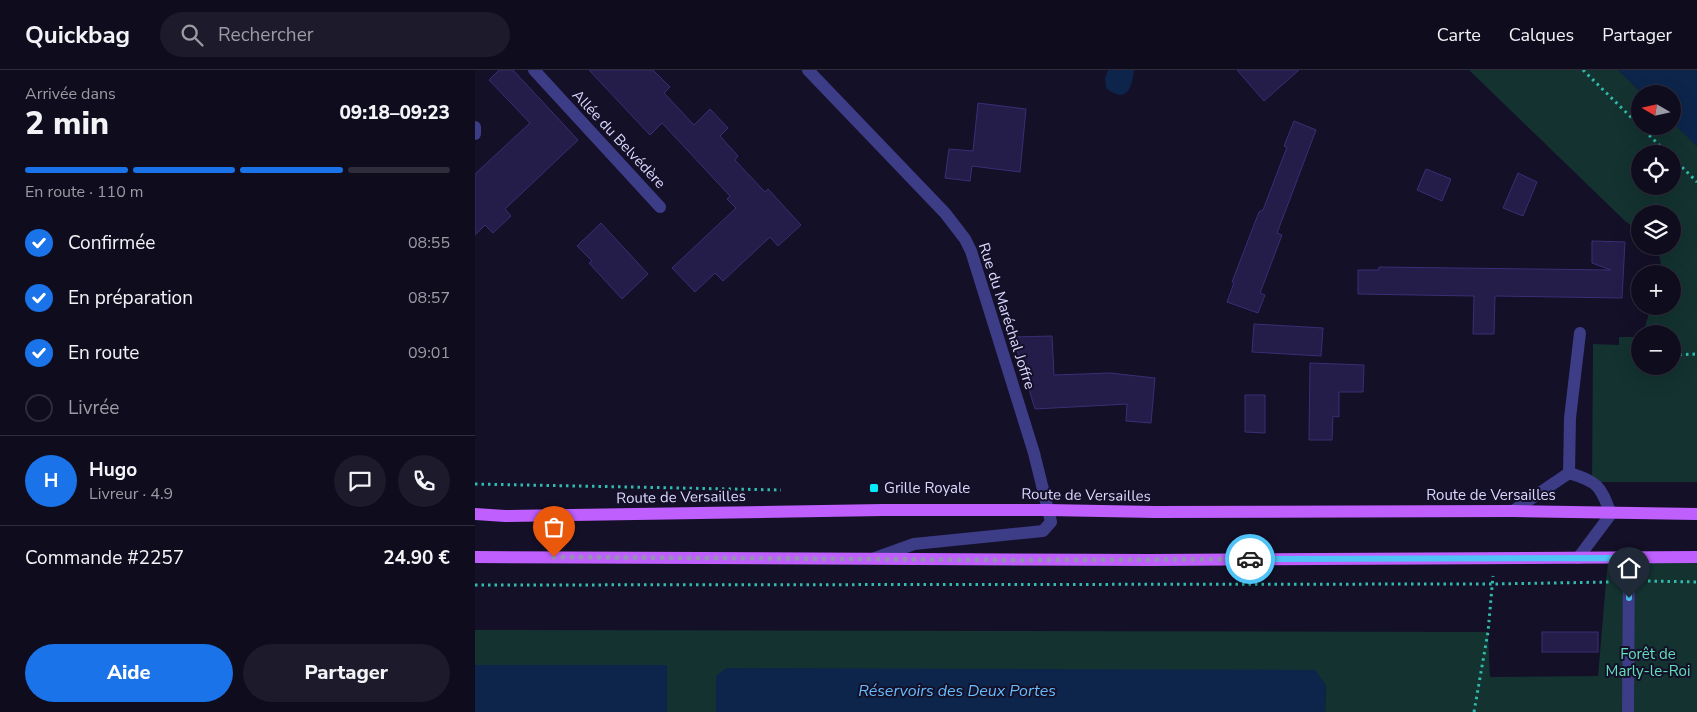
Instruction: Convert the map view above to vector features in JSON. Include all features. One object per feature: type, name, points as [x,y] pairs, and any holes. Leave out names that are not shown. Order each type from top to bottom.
[{"type":"main road","name":"Route de Versailles","points":[[475,514],[505,516],[883,510],[1155,512],[1513,511],[1697,514]]},
{"type":"main road","points":[[475,557],[1151,560],[1697,558]]},
{"type":"street","name":"Allée du Belvédère","points":[[534,70],[659,207]]},
{"type":"street","name":"Rue du Maréchal Joffre","points":[[808,70],[945,213],[965,239],[971,251],[1034,453],[1048,510]]},
{"type":"street","points":[[475,127],[475,134]]},
{"type":"street","points":[[1569,473],[1570,418],[1580,333]]},
{"type":"street","points":[[1513,511],[1538,496],[1569,473]]},
{"type":"street","points":[[1569,473],[1592,480],[1604,495],[1611,514],[1578,558]]},
{"type":"street","points":[[871,559],[915,544],[1043,531],[1051,522],[1048,510]]},
{"type":"street","points":[[1628,712],[1629,558]]},
{"type":"path","points":[[1583,70],[1631,117]]},
{"type":"path","points":[[1649,135],[1659,145]]},
{"type":"path","points":[[1681,166],[1697,182]]},
{"type":"path","points":[[1681,355],[1697,354]]},
{"type":"path","points":[[1474,712],[1488,632],[1494,558]]},
{"type":"path","points":[[475,585],[1697,582]]},
{"type":"green space","points":[[1469,70],[1618,70],[1634,85],[1631,85],[1631,135],[1681,135],[1681,131],[1697,146],[1697,482],[1592,482],[1593,344],[1619,345],[1619,337],[1631,337],[1631,375],[1681,375],[1681,325],[1646,325],[1648,315],[1681,315],[1681,265],[1661,265],[1659,255],[1681,255],[1681,205],[1631,205],[1631,225]]},
{"type":"green space","name":"Forêt de Marly-le-Roi","points":[[1697,557],[1697,712],[1325,712],[1326,685],[716,676],[716,712],[667,712],[667,665],[475,665],[475,630],[1488,632],[1490,677],[1598,676],[1608,558]]},
{"type":"water","points":[[1108,70],[1134,70],[1132,83],[1127,92],[1119,95],[1106,88],[1105,78]]},
{"type":"water","points":[[1618,70],[1697,70],[1697,146],[1681,131],[1681,85],[1634,85]]},
{"type":"water","points":[[475,665],[667,665],[667,712],[475,712]]},
{"type":"water","name":"Réservoirs des Deux Portes","points":[[726,668],[1315,670],[1326,685],[1325,712],[716,712],[716,676]]},
{"type":"building","points":[[499,70],[513,70],[578,140],[505,209],[511,216],[493,233],[485,225],[475,235],[475,174],[530,123],[489,80]]},
{"type":"building","points":[[589,70],[653,70],[670,87],[664,93],[694,125],[710,109],[728,128],[720,136],[738,156],[735,160],[765,192],[768,189],[801,225],[778,246],[770,237],[723,281],[715,273],[695,292],[672,268],[736,208],[727,199],[730,196],[662,123],[650,135]]},
{"type":"building","points":[[1237,70],[1299,70],[1264,101]]},
{"type":"building","points":[[978,103],[1026,109],[1020,172],[972,166],[970,181],[945,178],[949,149],[973,151]]},
{"type":"building","points":[[1294,121],[1316,130],[1277,233],[1282,235],[1260,293],[1265,295],[1258,313],[1227,302],[1234,283],[1232,282],[1259,212],[1263,210],[1287,147],[1284,146]]},
{"type":"building","points":[[1426,169],[1451,179],[1442,201],[1417,190]]},
{"type":"building","points":[[1518,173],[1537,182],[1523,216],[1503,208]]},
{"type":"building","points":[[601,223],[648,274],[622,299],[589,263],[592,261],[577,246]]},
{"type":"building","points":[[1592,241],[1625,242],[1622,298],[1495,296],[1494,334],[1473,334],[1474,296],[1358,294],[1358,270],[1379,270],[1379,267],[1611,270],[1592,263]]},
{"type":"building","points":[[1254,324],[1323,328],[1321,356],[1252,352]]},
{"type":"building","points":[[1052,336],[1054,375],[1110,373],[1155,378],[1151,423],[1126,421],[1127,404],[1035,409],[1013,337]]},
{"type":"building","points":[[1310,363],[1364,365],[1363,392],[1339,392],[1339,417],[1333,416],[1332,440],[1309,440]]},
{"type":"building","points":[[1245,395],[1265,395],[1265,433],[1245,432]]},
{"type":"building","points":[[1542,632],[1598,632],[1598,652],[1542,652]]},
{"type":"way so far","points":[[554,557],[1014,560],[1250,559]]},
{"type":"place","name":"Grille Royale","points":[[874,488]]},
{"type":"route","points":[[1250,559],[1629,558],[1629,598]]}]
